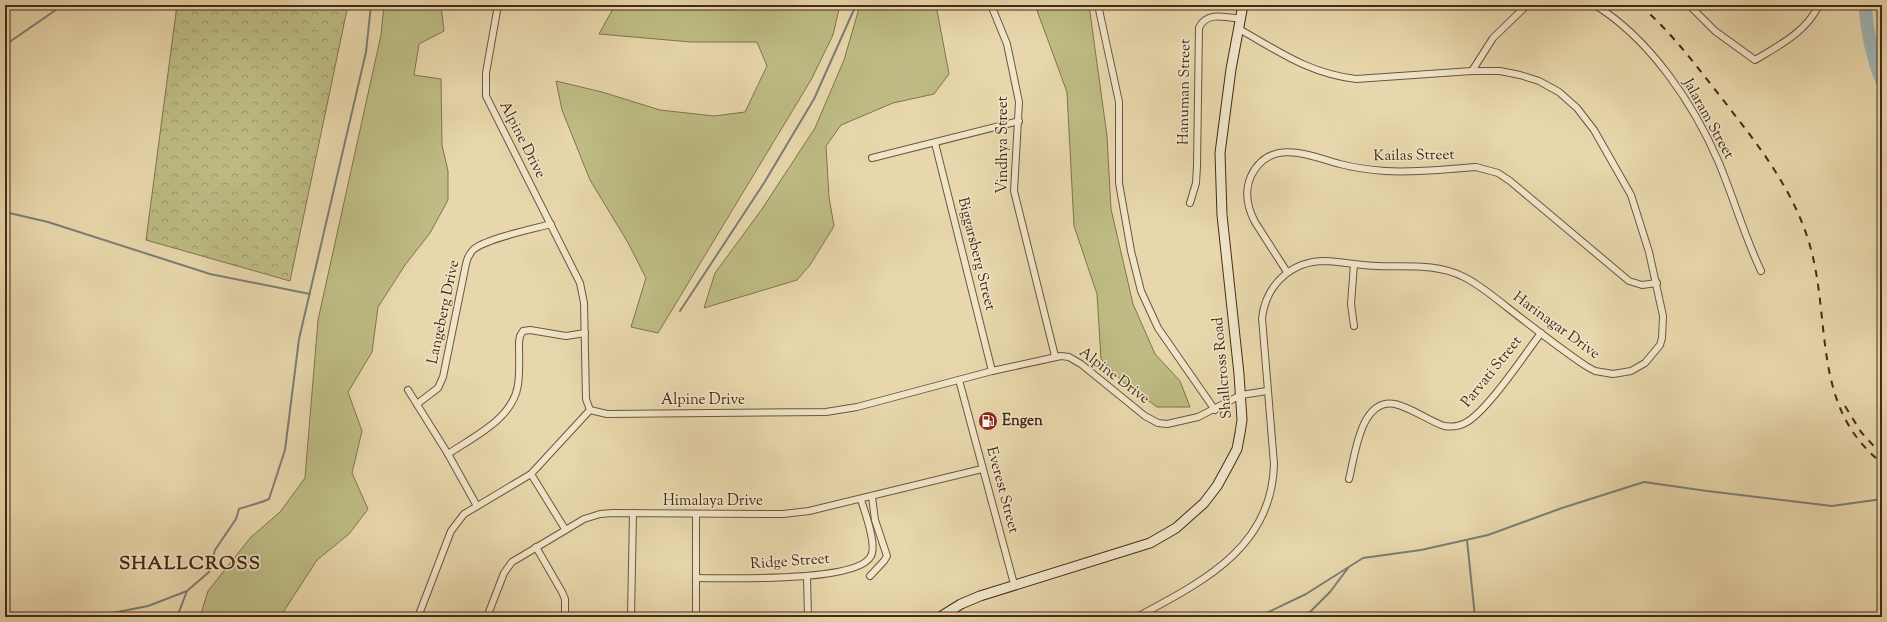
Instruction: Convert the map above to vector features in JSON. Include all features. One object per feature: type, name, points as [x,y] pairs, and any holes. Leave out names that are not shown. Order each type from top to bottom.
[{"type":"street","name":"Alpine Drive","points":[[498,5],[486,74],[486,96],[580,283],[584,303],[586,399],[590,410],[607,414],[826,412],[857,407],[1055,356],[1070,357],[1145,416],[1158,423],[1178,423],[1215,410],[1241,395],[1267,391]]},
{"type":"street","name":"Vindhya Street","points":[[992,5],[1010,58],[1019,102],[1019,121],[1013,173],[1014,191],[1055,356]]},
{"type":"street","points":[[1098,5],[1119,102],[1119,183],[1140,291],[1158,328],[1215,410]]},
{"type":"street","name":"Shallcross Road","points":[[940,617],[961,604],[980,596],[1014,584],[1139,548],[1162,536],[1188,518],[1204,503],[1217,486],[1237,449],[1242,420],[1241,395],[1220,182],[1220,153],[1224,117],[1243,5]]},
{"type":"street","points":[[1472,71],[1493,38],[1527,5]]},
{"type":"street","name":"Jalaram Street","points":[[1595,5],[1627,28],[1649,50],[1672,81],[1695,118],[1718,162],[1745,236],[1761,271]]},
{"type":"street","points":[[1689,5],[1715,31],[1755,60],[1803,28],[1812,18],[1819,5]]},
{"type":"street","name":"Hanuman Street","points":[[1190,203],[1196,183],[1197,166],[1199,28],[1202,22],[1210,17],[1241,19]]},
{"type":"street","name":"Harinagar Drive","points":[[1137,617],[1177,597],[1222,567],[1244,544],[1261,518],[1270,498],[1274,476],[1262,328],[1263,309],[1270,291],[1287,272],[1304,264],[1315,262],[1418,266],[1448,271],[1477,284],[1566,353],[1596,371],[1613,374],[1631,371],[1651,358],[1662,338],[1663,316],[1657,283],[1642,225],[1631,195],[1594,130],[1577,108],[1559,92],[1539,81],[1520,74],[1500,71],[1472,71],[1356,79],[1343,77],[1310,68],[1281,54],[1239,29]]},
{"type":"street","points":[[872,158],[1019,121]]},
{"type":"street","name":"Biggarsberg Street","points":[[936,143],[992,371]]},
{"type":"street","name":"Kailas Street","points":[[1287,272],[1250,214],[1246,197],[1250,178],[1258,166],[1270,156],[1278,153],[1291,152],[1306,153],[1356,168],[1386,172],[1476,167],[1490,169],[1498,173],[1523,192],[1629,281],[1642,285],[1657,283]]},
{"type":"street","name":"Langeberg Drive","points":[[417,404],[438,388],[443,378],[466,264],[471,251],[482,244],[551,224]]},
{"type":"street","points":[[1354,264],[1351,304],[1354,326]]},
{"type":"street","points":[[448,454],[496,421],[506,410],[516,393],[518,385],[520,336],[523,331],[530,330],[566,336],[585,333]]},
{"type":"street","name":"Parvati Street","points":[[1349,479],[1361,430],[1369,415],[1374,410],[1382,406],[1394,404],[1444,426],[1452,427],[1464,423],[1483,407],[1541,333]]},
{"type":"street","name":"Everest Street","points":[[959,380],[1014,584]]},
{"type":"street","points":[[408,390],[448,454],[477,506]]},
{"type":"street","points":[[418,617],[451,531],[461,517],[531,474],[590,410]]},
{"type":"street","name":"Himalaya Drive","points":[[488,617],[507,567],[519,557],[566,529],[592,516],[600,514],[633,513],[797,513],[861,500],[982,469]]},
{"type":"street","points":[[531,474],[566,529]]},
{"type":"street","points":[[870,576],[887,556],[874,520],[872,497]]},
{"type":"street","name":"Ridge Street","points":[[696,578],[807,577],[855,568],[865,564],[869,560],[873,551],[861,500]]},
{"type":"street","points":[[631,617],[633,513]]},
{"type":"street","points":[[696,514],[696,617]]},
{"type":"street","points":[[536,547],[565,599],[565,617]]},
{"type":"street","points":[[807,577],[808,617]]},
{"type":"green space","points":[[177,5],[348,5],[290,281],[146,240]]},
{"type":"green space","points":[[384,5],[441,5],[444,31],[419,44],[414,75],[441,79],[442,145],[448,171],[448,200],[430,233],[405,265],[378,307],[372,352],[348,392],[362,431],[352,473],[368,509],[349,534],[317,560],[280,617],[200,617],[208,591],[251,537],[280,512],[305,478],[318,320],[381,35]]},
{"type":"green space","points":[[615,5],[840,5],[833,35],[811,80],[658,333],[631,327],[646,278],[627,241],[590,180],[562,110],[556,81],[602,92],[660,110],[714,116],[745,112],[767,66],[757,42],[691,42],[599,34]]},
{"type":"green space","points":[[860,5],[936,5],[949,74],[934,94],[893,103],[841,125],[826,146],[829,197],[834,226],[810,265],[797,280],[704,308],[715,273],[762,209],[815,128],[844,60]]},
{"type":"green space","points":[[1035,5],[1089,5],[1107,136],[1111,209],[1133,304],[1155,354],[1180,381],[1190,407],[1157,407],[1123,382],[1101,359],[1097,294],[1074,226],[1067,92]]},
{"type":"waterway","points":[[5,45],[63,5]]},
{"type":"waterway","points":[[177,617],[187,591],[209,572],[215,550],[236,519],[239,509],[269,499],[285,450],[299,339],[366,52],[371,5]]},
{"type":"waterway","points":[[680,311],[764,183],[814,99],[856,5]]},
{"type":"waterway","points":[[1865,5],[1870,44],[1882,81]]},
{"type":"waterway","points":[[5,212],[48,222],[210,274],[310,294]]},
{"type":"waterway","points":[[1258,617],[1306,594],[1363,558],[1421,550],[1488,535],[1562,508],[1644,482],[1832,506],[1882,499]]},
{"type":"waterway","points":[[1467,540],[1475,617]]},
{"type":"waterway","points":[[1305,617],[1330,592],[1348,568]]},
{"type":"waterway","points":[[92,617],[148,606],[187,591]]},
{"type":"railway","points":[[1640,5],[1662,26],[1682,49],[1733,113],[1770,164],[1792,200],[1808,239],[1815,269],[1827,359],[1833,388],[1843,415],[1859,440],[1882,463]]},
{"type":"railway","points":[[1845,406],[1861,432],[1882,455]]},
{"type":"place","name":"Engen","points":[[988,421]]},
{"type":"district","name":"SHALLCROSS","points":[[190,564]]}]
